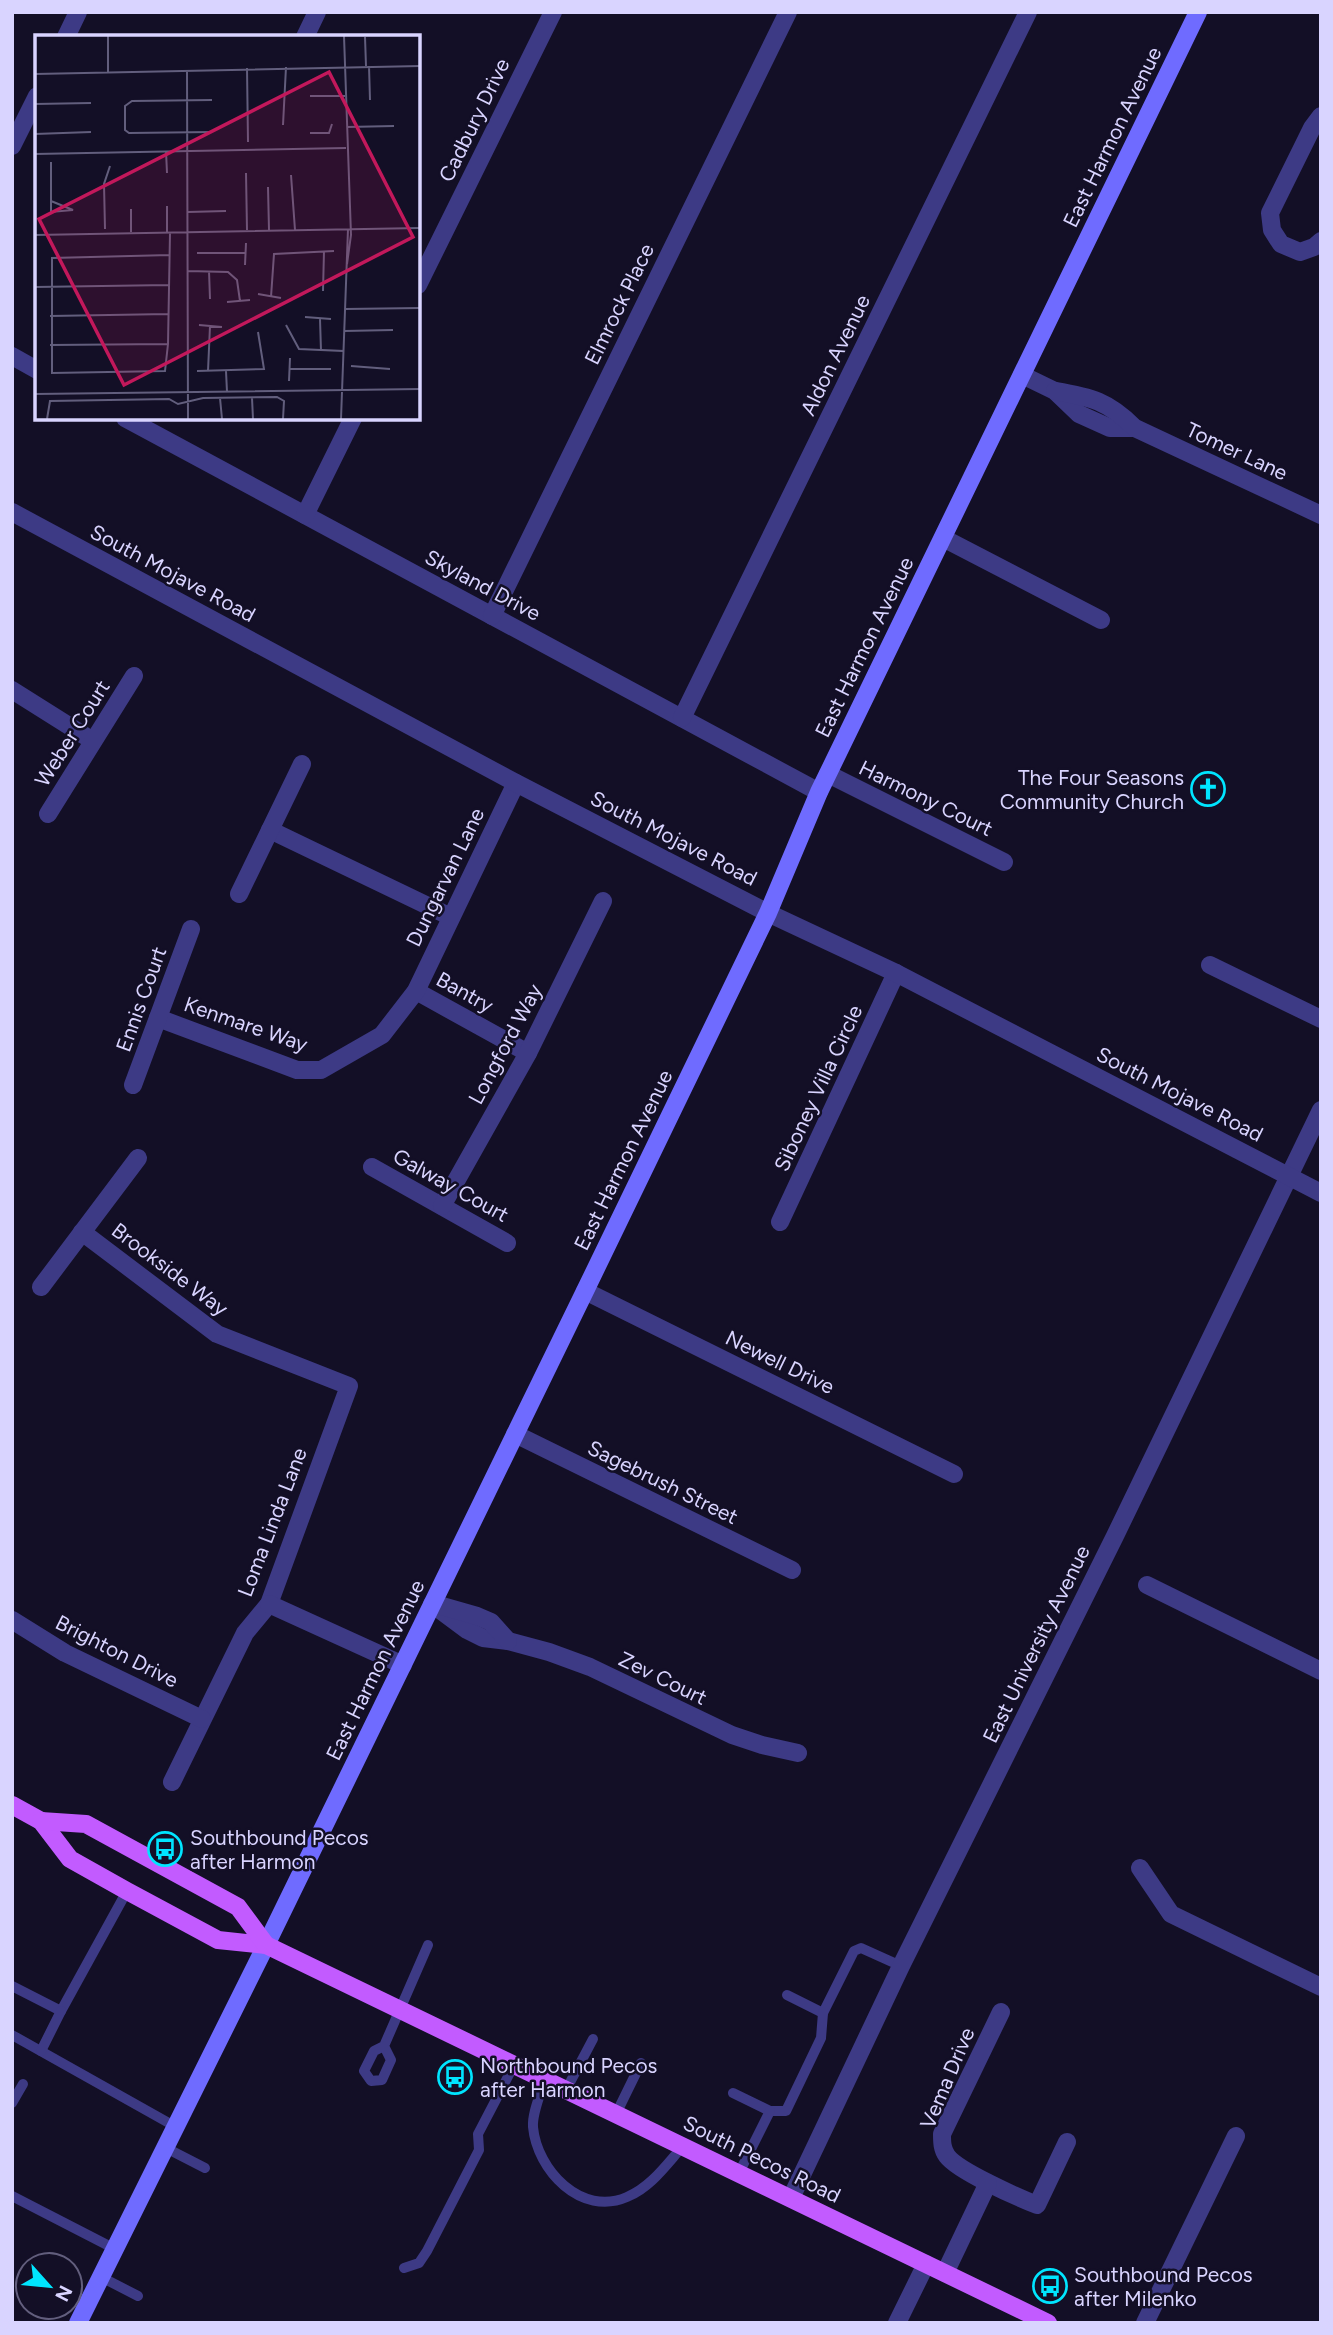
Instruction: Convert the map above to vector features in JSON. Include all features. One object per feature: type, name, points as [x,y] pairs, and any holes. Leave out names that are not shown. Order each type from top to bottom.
[{"type":"main road","name":"East Harmon Avenue","points":[[78,2323],[585,1292],[768,913],[819,792],[1198,12]]},
{"type":"main road","name":"South Pecos Road","points":[[12,1805],[41,1821],[70,1859],[218,1940],[266,1945],[1048,2323]]},
{"type":"main road","name":"South Pecos Road","points":[[41,1821],[86,1824],[238,1907],[266,1945]]},
{"type":"street","points":[[67,35],[78,12]]},
{"type":"street","points":[[306,35],[317,12]]},
{"type":"street","name":"Cadbury Drive","points":[[420,281],[552,12]]},
{"type":"street","name":"Elmrock Place","points":[[492,616],[788,12]]},
{"type":"street","name":"Aldon Avenue","points":[[681,718],[1028,12]]},
{"type":"street","points":[[12,146],[35,100]]},
{"type":"street","points":[[1321,117],[1312,128],[1270,213],[1272,230],[1281,244],[1300,252],[1321,241]]},
{"type":"street","points":[[12,356],[35,369]]},
{"type":"street","name":"Tomer Lane","points":[[1022,375],[1055,391],[1088,396],[1118,411],[1135,428],[1321,515]]},
{"type":"street","name":"Skyland Drive","points":[[129,420],[819,792]]},
{"type":"street","points":[[305,515],[352,420]]},
{"type":"street","name":"South Mojave Road","points":[[12,512],[516,783],[768,913],[897,972],[1321,1193]]},
{"type":"street","points":[[943,538],[1101,620]]},
{"type":"street","name":"Weber Court","points":[[48,814],[134,676]]},
{"type":"street","points":[[12,690],[93,741]]},
{"type":"street","points":[[239,894],[302,764]]},
{"type":"street","name":"Harmony Court","points":[[828,774],[1004,862]]},
{"type":"street","name":"Dungarvan Lane","points":[[416,991],[516,783]]},
{"type":"street","points":[[270,830],[452,917]]},
{"type":"street","name":"Longford Way","points":[[442,1206],[528,1053],[603,901]]},
{"type":"street","name":"Ennis Court","points":[[133,1085],[191,929]]},
{"type":"street","points":[[1210,965],[1321,1019]]},
{"type":"street","name":"Siboney Villa Circle","points":[[780,1222],[897,972]]},
{"type":"street","name":"Bantry","points":[[416,991],[528,1053]]},
{"type":"street","name":"Kenmare Way","points":[[158,1018],[298,1070],[321,1070],[382,1035],[416,991]]},
{"type":"street","name":"East University Avenue","points":[[790,2198],[1321,1110]]},
{"type":"street","points":[[41,1287],[138,1158]]},
{"type":"street","name":"Galway Court","points":[[372,1167],[507,1242]]},
{"type":"street","name":"Brookside Way","points":[[82,1231],[217,1334],[349,1386]]},
{"type":"street","name":"Newell Drive","points":[[585,1292],[954,1474]]},
{"type":"street","name":"Loma Linda Lane","points":[[172,1782],[245,1633],[269,1604],[349,1386]]},
{"type":"street","name":"Sagebrush Street","points":[[514,1434],[792,1570]]},
{"type":"street","points":[[1147,1585],[1321,1671]]},
{"type":"street","points":[[269,1604],[403,1665]]},
{"type":"street","name":"Zev Court","points":[[432,1604],[491,1622],[508,1641],[590,1667],[732,1735],[798,1753]]},
{"type":"street","name":"Brighton Drive","points":[[12,1620],[65,1653],[202,1719]]},
{"type":"street","points":[[1140,1868],[1171,1914],[1321,1987]]},
{"type":"street","name":"Vema Drive","points":[[1001,2012],[942,2134],[942,2145],[948,2158],[988,2183],[1037,2206],[1067,2142]]},
{"type":"street","points":[[1145,2323],[1236,2136]]},
{"type":"street","points":[[945,2273],[988,2183]]},
{"type":"street","points":[[897,2323],[926,2264]]},
{"type":"lane","points":[[41,2051],[127,1891]]},
{"type":"lane","points":[[384,2046],[428,1945]]},
{"type":"lane","points":[[733,2093],[769,2111],[786,2111],[821,2038],[823,2013],[854,1951],[861,1948],[901,1966]]},
{"type":"lane","points":[[12,1986],[61,2011]]},
{"type":"lane","points":[[787,1995],[823,2013]]},
{"type":"lane","points":[[12,2035],[176,2127]]},
{"type":"lane","points":[[566,2090],[593,2039]]},
{"type":"lane","points":[[616,2114],[641,2063]]},
{"type":"lane","points":[[404,2268],[419,2263],[427,2251],[479,2150],[478,2134],[514,2065]]},
{"type":"lane","points":[[545,2080],[533,2124],[537,2147],[547,2169],[560,2184],[583,2197],[607,2202],[633,2194],[654,2178],[683,2146]]},
{"type":"lane","points":[[12,2104],[23,2084]]},
{"type":"lane","points":[[739,2173],[769,2111]]},
{"type":"lane","points":[[166,2148],[205,2168]]},
{"type":"lane","points":[[12,2196],[115,2249]]},
{"type":"lane","points":[[101,2277],[138,2295]]},
{"type":"place","name":"The Four Seasons Community Church","points":[[1208,789]]},
{"type":"place","name":"Southbound Pecos after Harmon","points":[[165,1849]]},
{"type":"place","name":"Northbound Pecos after Harmon","points":[[455,2077]]},
{"type":"place","name":"Southbound Pecos after Milenko","points":[[1050,2286]]}]
